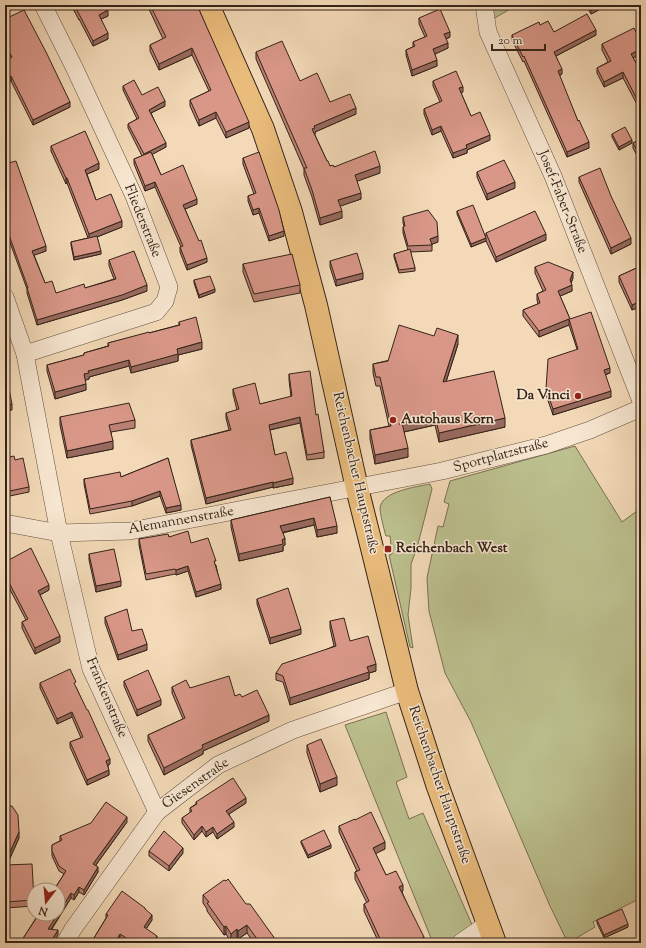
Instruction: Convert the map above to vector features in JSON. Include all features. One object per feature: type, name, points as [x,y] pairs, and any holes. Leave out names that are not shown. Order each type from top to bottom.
[{"type":"main road","name":"Reichenbacher Hauptstraße","points":[[208,5],[263,129],[291,212],[316,305],[357,488],[407,691],[438,787],[491,934]]},
{"type":"street","name":"Fliederstraße","points":[[25,354],[156,312],[165,302],[169,287],[134,196],[74,67],[43,5]]},
{"type":"street","name":"Josef-Faber-Straße","points":[[484,5],[488,32],[553,176],[641,401]]},
{"type":"street","points":[[5,297],[25,354],[59,533]]},
{"type":"street","name":"Sportplatzstraße","points":[[357,488],[442,471],[546,445],[590,430],[641,408]]},
{"type":"street","name":"Alemannenstraße","points":[[5,523],[59,533],[130,531],[357,488]]},
{"type":"street","name":"Frankenstraße","points":[[59,533],[91,669],[157,812]]},
{"type":"street","name":"Giesenstraße","points":[[66,943],[73,929],[157,812],[218,765],[293,730],[407,691]]},
{"type":"street","points":[[460,943],[491,934]]},
{"type":"green space","points":[[493,5],[517,5],[493,19]]},
{"type":"green space","points":[[575,446],[622,522],[641,508],[641,898],[593,922],[595,927],[568,943],[550,906],[471,722],[445,673],[429,611],[427,578],[438,526],[443,527],[449,504],[444,502],[450,481]]},
{"type":"green space","points":[[430,484],[432,489],[417,548],[411,564],[411,588],[408,615],[413,648],[410,647],[389,555],[392,554],[390,536],[386,536],[380,508],[382,502],[393,494],[409,488]]},
{"type":"green space","points":[[386,712],[407,777],[396,782],[409,819],[423,813],[473,927],[445,943],[433,943],[345,725]]},
{"type":"building","points":[[74,5],[105,5],[108,10],[99,15],[108,33],[93,41]]},
{"type":"building","points":[[150,5],[197,5],[249,122],[226,132],[216,112],[199,120],[190,100],[211,90],[192,48],[159,64],[150,45],[166,37]]},
{"type":"building","points":[[589,5],[598,5],[591,9]]},
{"type":"building","points":[[440,9],[450,32],[444,34],[448,43],[433,49],[437,60],[412,70],[406,50],[415,46],[413,42],[427,36],[419,18]]},
{"type":"building","points":[[24,10],[70,102],[33,120],[11,76],[5,80],[5,61],[12,57],[5,44],[5,19]]},
{"type":"building","points":[[587,14],[596,30],[554,52],[562,69],[558,71],[578,121],[579,120],[589,142],[567,152],[524,56],[523,57],[512,35],[539,22],[540,25],[548,21],[554,32]]},
{"type":"building","points":[[634,28],[641,42],[641,49],[631,54],[641,72],[640,105],[623,72],[604,82],[597,68],[611,61],[602,44]]},
{"type":"building","points":[[282,41],[300,81],[317,73],[330,102],[350,94],[356,108],[314,126],[315,128],[312,129],[330,166],[333,165],[334,167],[375,151],[380,166],[355,175],[361,193],[338,200],[342,211],[320,218],[304,168],[307,168],[256,52]]},
{"type":"building","points":[[456,71],[463,87],[459,88],[471,116],[480,112],[490,135],[466,145],[467,148],[453,153],[441,126],[432,130],[424,109],[442,101],[433,81]]},
{"type":"building","points":[[134,80],[142,95],[158,87],[165,101],[149,110],[166,143],[144,154],[128,124],[139,118],[123,86]]},
{"type":"building","points":[[625,127],[632,140],[619,147],[612,134]]},
{"type":"building","points":[[85,131],[99,163],[85,170],[96,200],[111,194],[122,221],[89,234],[67,178],[51,146]]},
{"type":"building","points":[[641,139],[641,158],[633,143]]},
{"type":"building","points":[[151,152],[161,175],[183,165],[197,199],[183,205],[199,241],[201,240],[207,258],[187,265],[180,247],[183,246],[155,182],[145,186],[134,159]]},
{"type":"building","points":[[259,152],[279,210],[284,231],[269,236],[259,208],[253,210],[248,196],[256,193],[243,158]]},
{"type":"building","points":[[504,160],[515,182],[487,194],[477,172]]},
{"type":"building","points":[[16,161],[46,246],[32,251],[45,283],[52,281],[56,293],[84,284],[85,288],[116,279],[109,260],[134,251],[147,285],[122,295],[37,320],[28,288],[5,224],[5,164]]},
{"type":"building","points":[[600,168],[611,196],[631,238],[611,248],[579,177]]},
{"type":"building","points":[[641,185],[641,195],[637,187]]},
{"type":"building","points":[[473,205],[486,238],[471,244],[457,211]]},
{"type":"building","points":[[428,210],[437,222],[438,236],[430,239],[432,245],[408,246],[403,227],[405,226],[403,217]]},
{"type":"building","points":[[535,211],[546,234],[496,257],[486,233]]},
{"type":"building","points":[[97,236],[101,251],[74,257],[71,242]]},
{"type":"building","points":[[410,249],[415,268],[399,270],[394,254]]},
{"type":"building","points":[[357,253],[363,273],[336,280],[330,261]]},
{"type":"building","points":[[292,254],[300,285],[254,294],[243,264]]},
{"type":"building","points":[[548,262],[573,272],[570,280],[572,285],[558,291],[570,319],[591,312],[610,368],[604,370],[611,391],[553,409],[546,389],[548,359],[578,349],[569,319],[539,331],[523,310],[540,303],[537,294],[546,290],[535,267]]},
{"type":"building","points":[[641,266],[641,301],[632,305],[619,276]]},
{"type":"building","points":[[210,276],[215,289],[199,295],[194,280]]},
{"type":"building","points":[[196,317],[202,342],[177,349],[178,354],[131,367],[129,360],[88,371],[89,373],[84,374],[86,384],[55,392],[47,365],[84,355],[84,353],[109,346],[108,343],[180,325],[179,322]]},
{"type":"building","points":[[399,325],[434,336],[437,328],[458,335],[443,382],[494,371],[505,418],[439,433],[435,416],[402,423],[408,448],[375,455],[370,430],[391,426],[380,377],[376,377],[373,364],[388,361]]},
{"type":"building","points":[[641,341],[641,349],[638,343]]},
{"type":"building","points":[[310,371],[316,415],[318,414],[324,452],[307,455],[300,417],[269,425],[275,455],[286,452],[293,478],[206,498],[191,440],[231,430],[226,413],[239,409],[233,389],[255,383],[260,404],[292,396],[289,374]]},
{"type":"building","points":[[9,389],[12,404],[5,406],[5,390]]},
{"type":"building","points":[[129,403],[135,420],[109,425],[113,441],[67,451],[60,417]]},
{"type":"building","points":[[14,456],[15,460],[23,458],[29,487],[5,492],[5,458]]},
{"type":"building","points":[[168,458],[181,505],[166,508],[160,491],[132,501],[90,509],[84,479],[120,472],[121,477]]},
{"type":"building","points":[[330,497],[337,526],[317,530],[314,518],[280,526],[285,538],[282,540],[283,544],[239,554],[231,520]]},
{"type":"building","points":[[188,531],[191,543],[208,538],[216,561],[214,561],[221,584],[196,592],[188,566],[176,570],[146,574],[139,539],[168,534],[169,537]]},
{"type":"building","points":[[31,548],[49,585],[38,591],[60,636],[35,648],[22,622],[28,619],[5,575],[5,562]]},
{"type":"building","points":[[114,549],[121,581],[96,586],[89,554]]},
{"type":"building","points":[[288,588],[301,629],[270,638],[257,599]]},
{"type":"building","points":[[127,609],[132,631],[142,629],[147,644],[118,655],[105,617]]},
{"type":"building","points":[[344,618],[350,641],[368,636],[376,664],[367,667],[369,672],[290,698],[283,676],[276,673],[282,664],[336,646],[330,621]]},
{"type":"building","points":[[70,669],[76,682],[74,683],[110,759],[106,761],[109,770],[87,780],[70,742],[83,737],[72,712],[57,719],[40,683]]},
{"type":"building","points":[[148,670],[161,700],[137,710],[124,681]]},
{"type":"building","points":[[229,676],[235,696],[240,694],[242,697],[257,690],[269,715],[202,745],[203,748],[164,768],[148,735],[185,718],[172,687],[186,680],[190,688]]},
{"type":"building","points":[[321,739],[337,777],[320,784],[307,745]]},
{"type":"building","points":[[233,778],[246,798],[226,811],[234,822],[217,834],[213,827],[206,832],[202,826],[194,835],[182,818],[192,811],[190,808],[197,804],[196,802]]},
{"type":"building","points":[[106,802],[127,817],[93,864],[98,867],[84,890],[79,887],[74,895],[71,893],[66,901],[66,882],[59,882],[66,871],[59,866],[52,851],[52,845],[62,840],[60,836],[91,823]]},
{"type":"building","points":[[5,806],[12,806],[18,815],[19,832],[5,863]]},
{"type":"building","points":[[371,812],[385,842],[373,848],[386,875],[396,871],[403,885],[399,887],[424,937],[412,943],[382,943],[364,904],[369,901],[355,872],[360,870],[339,826]]},
{"type":"building","points":[[324,830],[331,845],[308,855],[301,841]]},
{"type":"building","points":[[164,831],[183,848],[169,866],[149,851]]},
{"type":"building","points":[[32,864],[33,882],[26,882],[26,901],[5,902],[5,865]]},
{"type":"building","points":[[228,879],[246,904],[250,904],[278,943],[260,943],[247,925],[238,931],[237,929],[231,934],[226,926],[224,927],[203,895],[224,880],[226,881]]},
{"type":"building","points":[[122,891],[152,915],[144,927],[157,936],[153,943],[134,943],[120,934],[115,943],[91,943],[108,915],[106,914]]},
{"type":"building","points":[[622,909],[628,924],[604,935],[597,920]]},
{"type":"building","points":[[34,922],[53,922],[48,929],[58,930],[50,943],[19,943],[21,939],[22,940]]},
{"type":"place","name":"Da Vinci","points":[[578,396]]},
{"type":"place","name":"Autohaus Korn","points":[[393,420]]},
{"type":"place","name":"Reichenbach West","points":[[388,549]]}]
